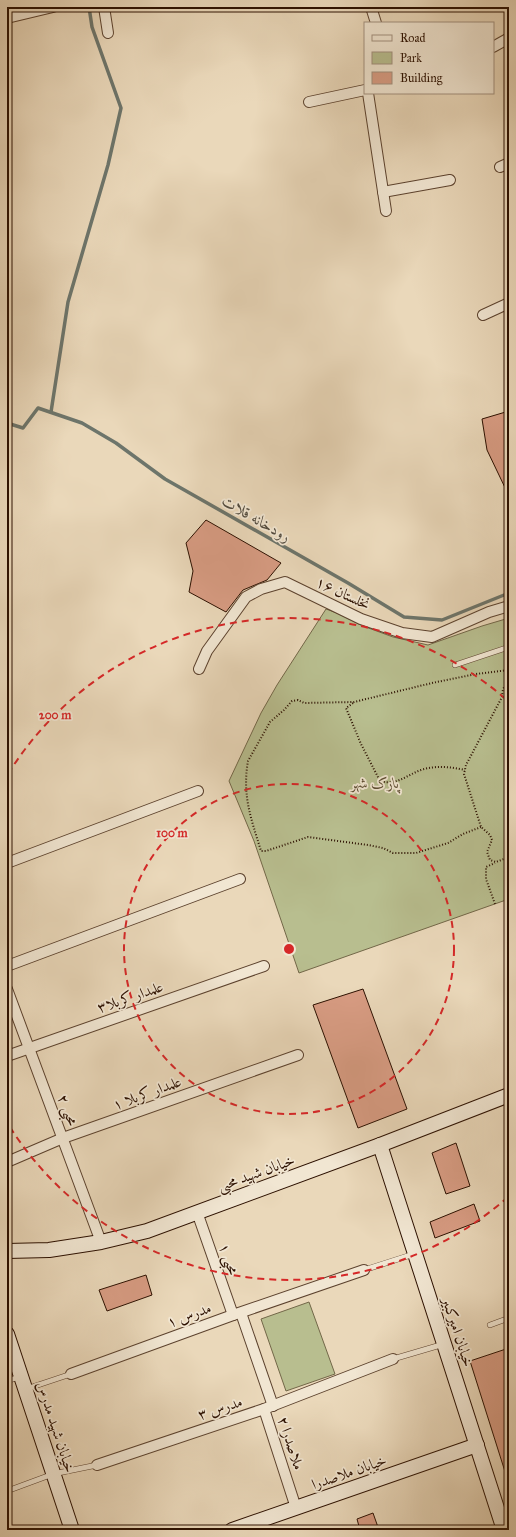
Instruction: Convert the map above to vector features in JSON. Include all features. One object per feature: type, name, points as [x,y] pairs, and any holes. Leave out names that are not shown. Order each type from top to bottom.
[{"type":"main road","name":"خیابان شهید محبی","points":[[7,1251],[49,1250],[102,1242],[147,1230],[380,1145],[509,1095]]},
{"type":"main road","name":"خیابان امیرکبیر","points":[[380,1145],[504,1530]]},
{"type":"main road","name":"خیابان شهید مدرس","points":[[7,1334],[72,1530]]},
{"type":"main road","name":"خیابان ملاصدرا","points":[[232,1530],[477,1445]]},
{"type":"street","points":[[7,18],[53,7]]},
{"type":"street","points":[[104,7],[108,33]]},
{"type":"street","points":[[371,7],[376,22]]},
{"type":"street","points":[[494,46],[509,38]]},
{"type":"street","points":[[309,102],[364,90]]},
{"type":"street","points":[[368,94],[386,211]]},
{"type":"street","points":[[383,192],[450,180]]},
{"type":"street","points":[[483,315],[509,303]]},
{"type":"street","name":"نخلستان ۱۶","points":[[199,669],[207,651],[246,597],[261,589],[284,582],[361,619],[402,633],[432,637],[489,612],[509,606]]},
{"type":"street","points":[[7,863],[198,791]]},
{"type":"street","points":[[7,966],[240,879]]},
{"type":"street","name":"علمدار کربلا۳","points":[[7,1056],[264,966]]},
{"type":"street","name":"محبی ۲","points":[[7,989],[102,1242]]},
{"type":"street","name":"علمدار کربلا ۱","points":[[7,1162],[63,1138],[298,1055]]},
{"type":"street","name":"محبی ۱","points":[[197,1212],[237,1314],[269,1408]]},
{"type":"street","name":"مدرس ۱","points":[[71,1374],[364,1270]]},
{"type":"street","name":"مدرس ۳","points":[[97,1465],[269,1408],[393,1359]]},
{"type":"street","name":"ملاصدرا ۲","points":[[269,1408],[296,1508]]},
{"type":"lane","points":[[455,665],[509,647]]},
{"type":"lane","points":[[364,1270],[415,1253]]},
{"type":"lane","points":[[490,1325],[509,1318]]},
{"type":"lane","points":[[393,1359],[444,1344]]},
{"type":"lane","name":"مدرس ۱","points":[[7,1381],[23,1383],[71,1374]]},
{"type":"lane","name":"مدرس ۳","points":[[7,1491],[53,1474],[97,1465]]},
{"type":"path","points":[[481,827],[463,834],[448,843],[416,853],[393,853],[383,848],[368,845],[308,837],[266,852],[261,851],[249,815],[245,791],[248,760],[270,722],[292,701],[298,700],[304,703],[354,702],[432,683],[476,674],[509,670]]},
{"type":"path","points":[[496,862],[490,860],[487,852],[492,840],[490,835],[481,827],[464,774],[466,764],[502,697],[503,689],[509,680]]},
{"type":"path","points":[[354,702],[346,708],[361,744],[380,781],[394,782],[421,770],[436,767],[450,767],[465,770]]},
{"type":"path","points":[[495,904],[486,879],[486,867],[509,857]]},
{"type":"green space","name":"پارک شهر","points":[[326,609],[363,626],[393,637],[428,645],[509,618],[509,909],[506,900],[299,973],[254,841],[229,781],[261,713],[277,685]]},
{"type":"green space","points":[[309,1302],[335,1374],[286,1391],[261,1319]]},
{"type":"building","points":[[509,411],[509,496],[487,450],[482,419]]},
{"type":"building","points":[[206,520],[281,563],[267,580],[243,590],[226,612],[189,592],[193,571],[186,543]]},
{"type":"building","points":[[363,989],[407,1109],[358,1128],[313,1005]]},
{"type":"building","points":[[456,1143],[470,1186],[446,1194],[432,1153]]},
{"type":"building","points":[[474,1204],[480,1221],[435,1238],[430,1222]]},
{"type":"building","points":[[146,1275],[152,1295],[107,1311],[99,1290]]},
{"type":"building","points":[[509,1348],[509,1477],[507,1478],[470,1361]]},
{"type":"building","points":[[373,1513],[379,1530],[360,1530],[357,1519]]},
{"type":"waterway","points":[[51,412],[68,302],[108,165],[121,108],[92,27],[89,7]]},
{"type":"waterway","name":"رودخانه قلات","points":[[7,423],[23,428],[38,408],[82,423],[116,443],[165,479],[348,583],[404,617],[442,620],[509,593]]}]
